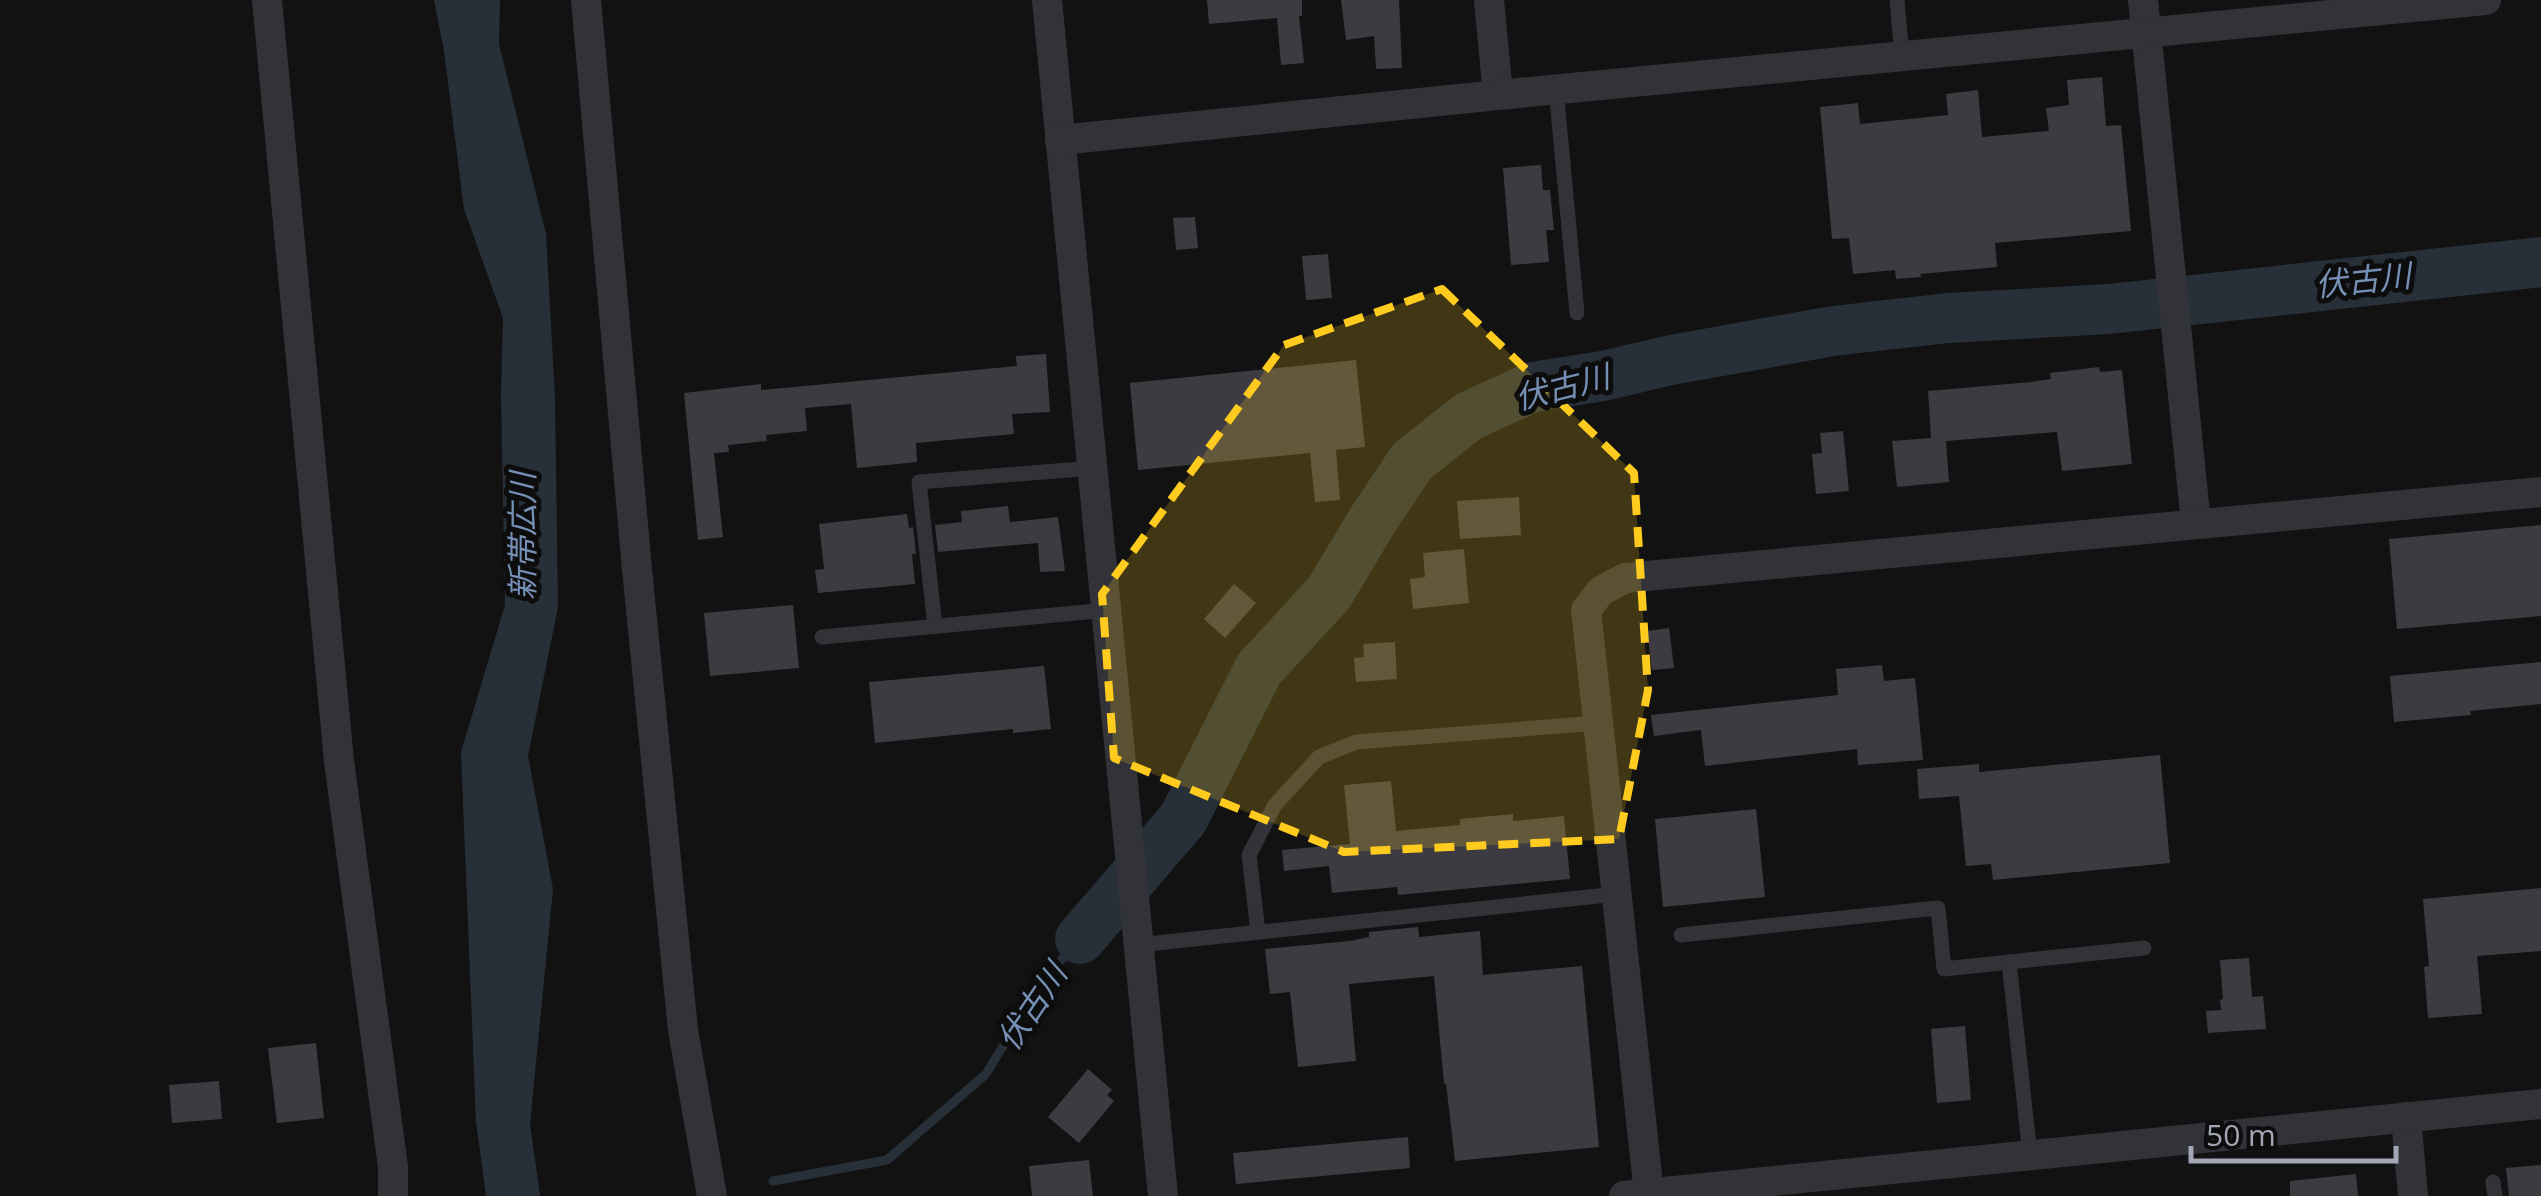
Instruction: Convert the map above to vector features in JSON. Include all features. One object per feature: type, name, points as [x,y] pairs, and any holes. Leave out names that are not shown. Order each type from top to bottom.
[{"type":"street","points":[[267,0],[339,761],[393,1166],[393,1196]]},
{"type":"street","points":[[586,0],[638,588],[683,1030],[712,1196]]},
{"type":"street","points":[[1047,0],[1162,1196]]},
{"type":"street","points":[[1489,0],[1498,94]]},
{"type":"street","points":[[2143,0],[2196,524]]},
{"type":"street","points":[[1060,140],[2486,0]]},
{"type":"street","points":[[2541,492],[1625,578],[1601,591],[1586,610],[1617,894],[1637,1195],[1762,1189],[2030,1155],[2541,1104]]},
{"type":"street","points":[[2406,1117],[2413,1196]]},
{"type":"lane","points":[[1897,0],[1902,57]]},
{"type":"lane","points":[[1556,89],[1577,313]]},
{"type":"lane","points":[[935,626],[918,482],[1093,468]]},
{"type":"lane","points":[[822,637],[1107,610]]},
{"type":"lane","points":[[1258,932],[1250,855],[1275,805],[1319,758],[1356,742],[1598,723]]},
{"type":"lane","points":[[1138,940],[1258,932],[1617,894]]},
{"type":"lane","points":[[1680,935],[1938,908],[1944,969],[2144,948]]},
{"type":"lane","points":[[2010,962],[2030,1155]]},
{"type":"highlighted area","points":[[1442,289],[1634,473],[1648,690],[1619,839],[1344,852],[1114,758],[1102,594],[1284,345]]},
{"type":"water","name":"新帯広川","points":[[434,0],[500,0],[499,44],[546,234],[555,398],[558,607],[528,756],[553,889],[530,1124],[540,1196],[486,1196],[476,1122],[461,752],[505,605],[503,318],[464,209]]},
{"type":"building","points":[[1207,0],[1302,0],[1299,16],[1304,63],[1281,65],[1277,18],[1209,24]]},
{"type":"building","points":[[1341,0],[1399,0],[1402,68],[1376,69],[1374,36],[1346,40]]},
{"type":"building","points":[[2102,77],[2106,126],[2121,125],[2131,231],[1995,243],[1997,267],[1896,279],[1895,270],[1853,274],[1849,238],[1832,239],[1820,107],[1858,103],[1860,124],[1948,115],[1946,94],[1978,90],[1982,137],[2049,131],[2046,108],[2069,105],[2067,80]]},
{"type":"building","points":[[1541,165],[1543,190],[1550,190],[1554,230],[1546,230],[1549,262],[1511,265],[1503,168]]},
{"type":"building","points":[[1195,217],[1198,248],[1176,250],[1173,218]]},
{"type":"building","points":[[1328,254],[1332,298],[1306,300],[1302,256]]},
{"type":"building","points":[[1046,354],[1050,412],[1012,414],[1014,434],[916,443],[917,462],[857,468],[851,404],[805,408],[807,431],[766,435],[767,441],[728,445],[729,452],[714,453],[723,537],[698,540],[684,393],[761,384],[761,390],[1017,366],[1016,356]]},
{"type":"building","points":[[1356,360],[1365,447],[1336,450],[1340,500],[1315,502],[1310,453],[1138,470],[1130,383]]},
{"type":"building","points":[[2099,367],[2100,372],[2122,370],[2132,464],[2062,471],[2057,432],[1946,441],[1949,482],[1897,487],[1892,441],[1931,438],[1928,391],[2031,382],[2051,379],[2050,373]]},
{"type":"building","points":[[1843,431],[1849,491],[1816,494],[1812,454],[1822,453],[1820,433]]},
{"type":"building","points":[[1519,497],[1521,535],[1460,539],[1457,501]]},
{"type":"building","points":[[1008,506],[1010,522],[1058,517],[1065,571],[1040,572],[1038,543],[938,552],[935,525],[962,522],[961,511]]},
{"type":"building","points":[[907,514],[909,528],[913,527],[915,584],[818,593],[815,570],[824,569],[819,524]]},
{"type":"building","points":[[2541,525],[2541,616],[2397,629],[2389,539]]},
{"type":"building","points":[[1464,549],[1469,603],[1413,609],[1410,579],[1425,577],[1423,553]]},
{"type":"building","points":[[1234,584],[1256,603],[1225,638],[1204,619]]},
{"type":"building","points":[[793,605],[799,668],[710,676],[704,613]]},
{"type":"building","points":[[1669,628],[1674,668],[1652,670],[1647,631]]},
{"type":"building","points":[[1395,642],[1397,679],[1356,682],[1354,658],[1364,657],[1363,644]]},
{"type":"building","points":[[2541,662],[2541,704],[2394,722],[2390,676]]},
{"type":"building","points":[[1882,665],[1884,681],[1915,678],[1923,760],[1858,765],[1857,749],[1705,766],[1701,730],[1654,736],[1651,715],[1838,695],[1836,669]]},
{"type":"building","points":[[1044,666],[1051,729],[1013,733],[1013,729],[875,743],[869,682]]},
{"type":"building","points":[[2160,755],[2170,863],[1993,880],[1991,864],[1966,866],[1959,796],[1919,799],[1917,769],[1979,764],[1979,772]]},
{"type":"building","points":[[1391,781],[1396,831],[1460,825],[1460,819],[1513,814],[1513,821],[1564,816],[1570,879],[1398,895],[1397,887],[1332,893],[1329,866],[1284,871],[1282,850],[1350,844],[1344,785]]},
{"type":"building","points":[[1756,809],[1765,897],[1663,907],[1655,819]]},
{"type":"building","points":[[2541,888],[2541,951],[2477,956],[2482,1014],[2428,1018],[2424,967],[2429,966],[2423,899]]},
{"type":"building","points":[[1418,927],[1419,937],[1480,931],[1483,975],[1582,966],[1599,1147],[1455,1161],[1434,976],[1349,984],[1356,1061],[1298,1067],[1290,992],[1270,994],[1265,949],[1350,941],[1369,937],[1369,932]]},
{"type":"building","points":[[2249,958],[2252,997],[2263,996],[2266,1029],[2208,1033],[2206,1011],[2221,1010],[2223,999],[2220,960]]},
{"type":"building","points":[[1965,1026],[1971,1100],[1937,1103],[1931,1029]]},
{"type":"building","points":[[316,1043],[324,1118],[277,1123],[268,1048]]},
{"type":"building","points":[[1088,1069],[1112,1090],[1107,1095],[1114,1101],[1079,1143],[1048,1117]]},
{"type":"building","points":[[219,1081],[222,1119],[172,1123],[169,1085]]},
{"type":"building","points":[[1408,1137],[1410,1168],[1236,1184],[1233,1153]]},
{"type":"building","points":[[1089,1160],[1093,1196],[1032,1196],[1029,1166]]},
{"type":"building","points":[[2541,1165],[2541,1196],[2509,1196],[2506,1168]]},
{"type":"building","points":[[2356,1174],[2358,1196],[2290,1196],[2290,1181]]},
{"type":"waterway","name":"伏古川","points":[[1080,939],[1183,819],[1259,669],[1329,593],[1412,461],[1469,416],[1533,387],[1833,331],[1948,318],[2109,309],[2541,262]]},
{"type":"waterway","name":"伏古川","points":[[773,1181],[887,1160],[986,1074],[1043,980],[1080,939]]}]
